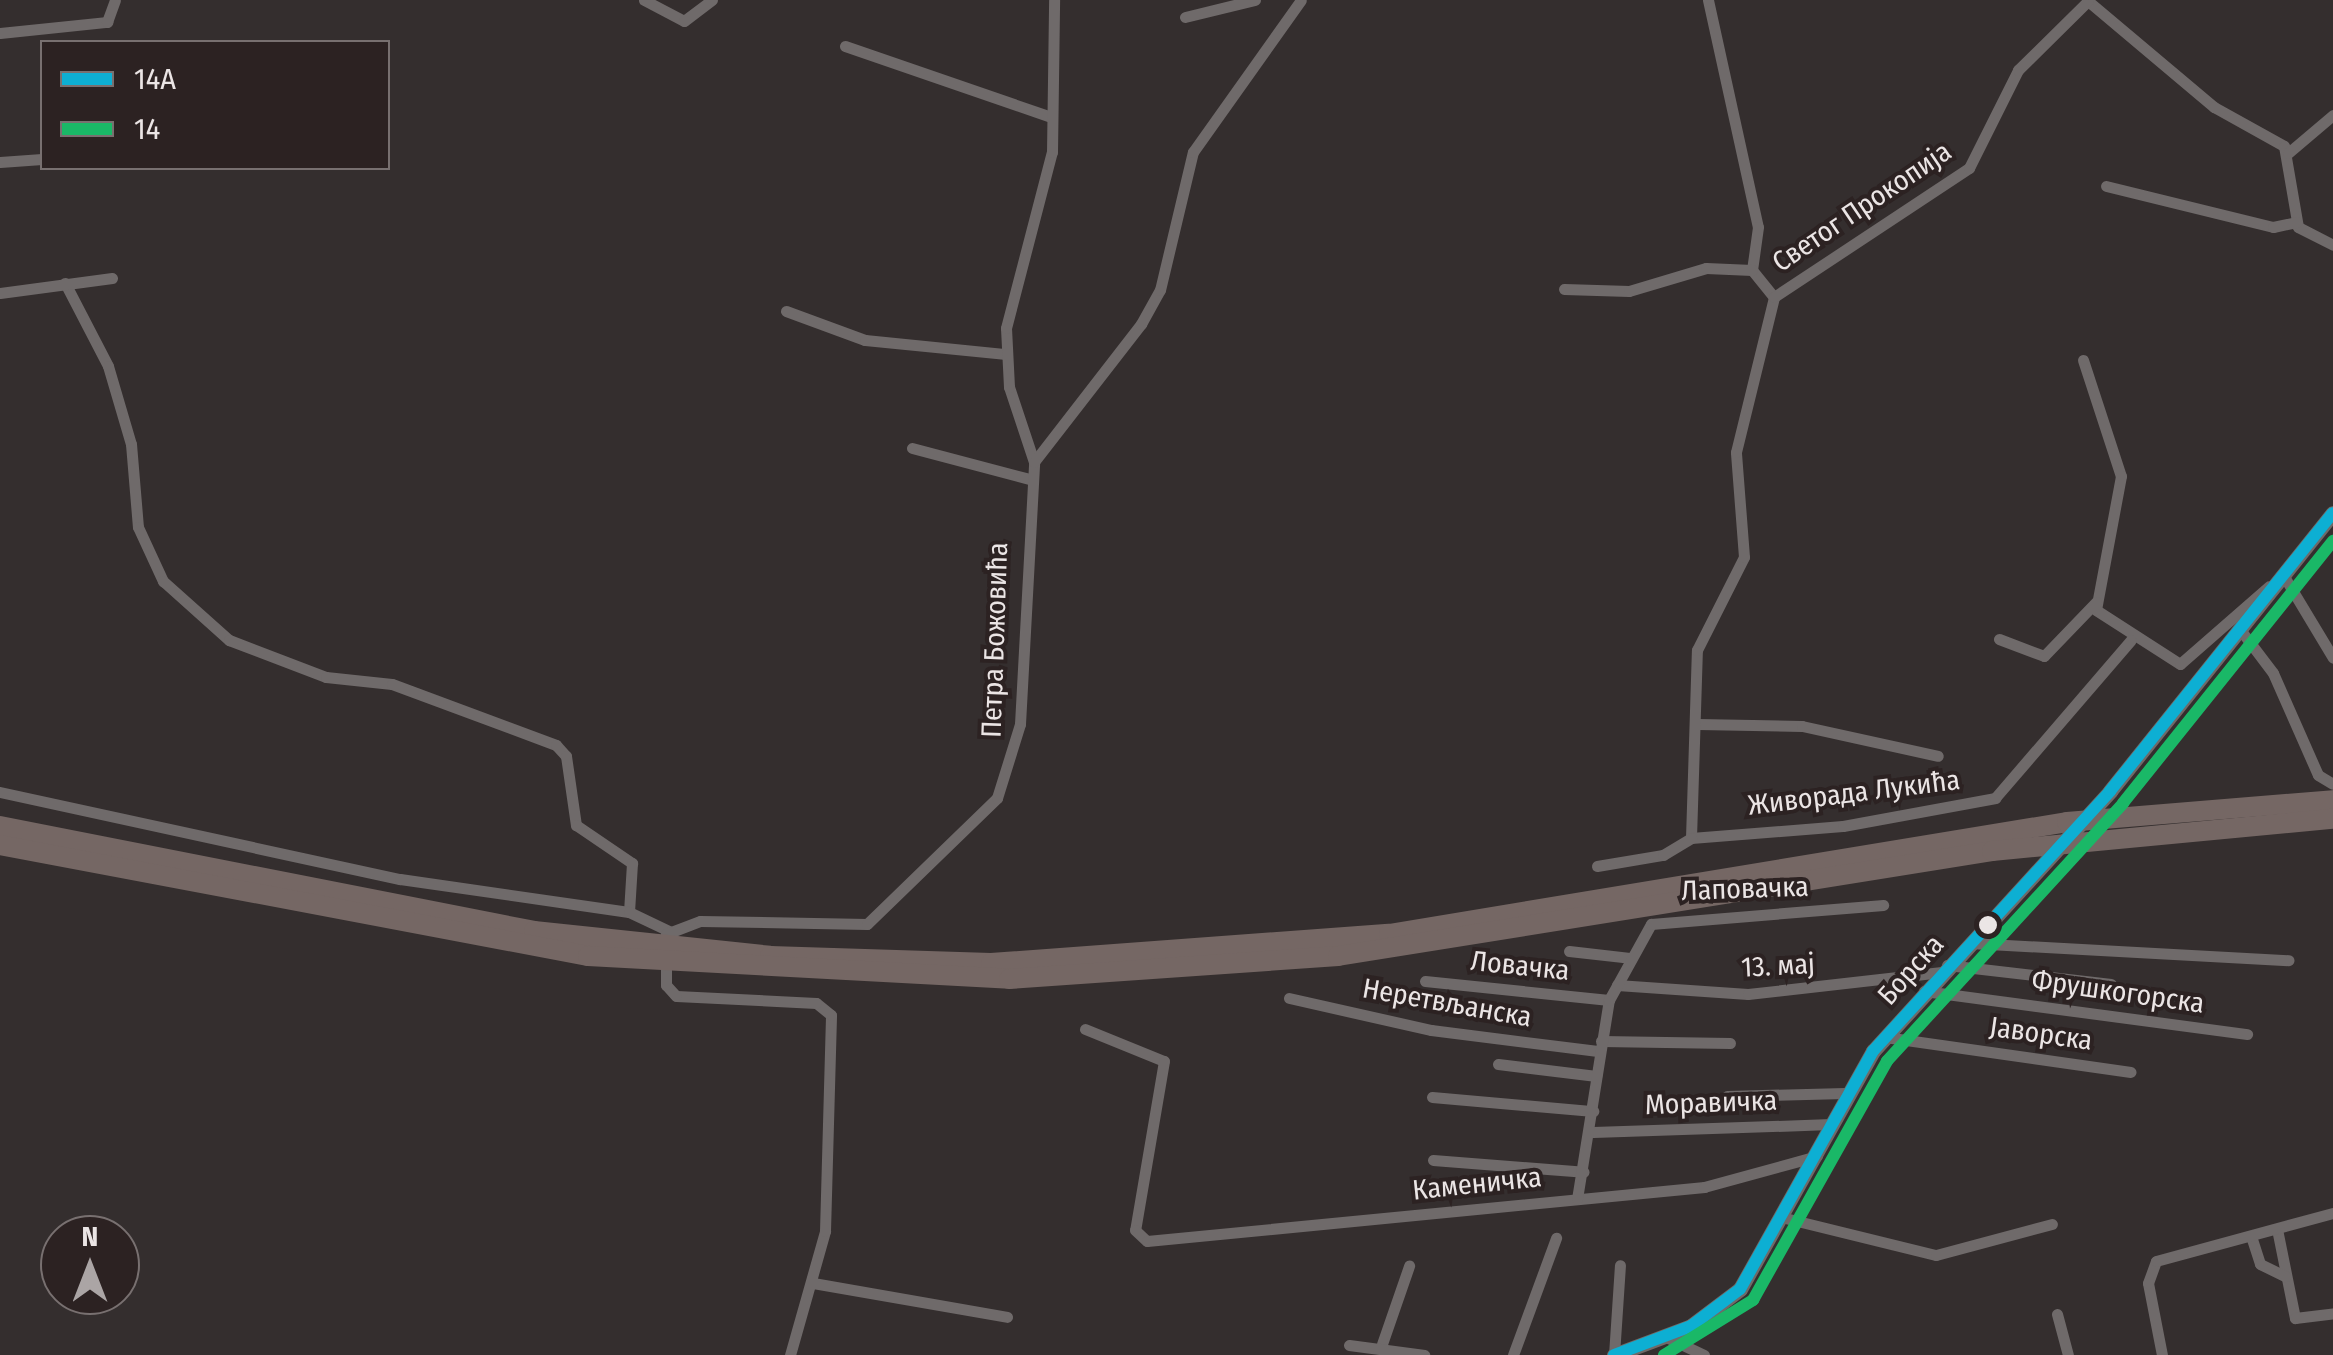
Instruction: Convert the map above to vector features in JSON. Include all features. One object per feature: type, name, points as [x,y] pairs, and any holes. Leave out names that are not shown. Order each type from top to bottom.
[{"type":"highway","points":[[0,844],[342,916],[633,952],[675,948],[991,962],[1272,946],[2067,822],[2333,800]]},
{"type":"highway","points":[[675,948],[950,980],[1192,971],[1461,939],[2040,844],[2333,819]]},
{"type":"highway","points":[[0,826],[633,952]]},
{"type":"street","points":[[0,34],[108,22],[116,0]]},
{"type":"street","points":[[644,0],[684,21],[712,0]]},
{"type":"street","points":[[1034,462],[1006,354],[1052,152],[1054,0]]},
{"type":"street","points":[[1185,17],[1254,0]]},
{"type":"street","name":"Петра Божовића","points":[[675,948],[700,921],[867,924],[997,798],[1020,724],[1030,479],[1034,462],[1141,324],[1160,290],[1193,152],[1300,0]]},
{"type":"street","points":[[1708,0],[1718,29],[1758,227],[1752,270],[1774,297]]},
{"type":"street","points":[[2088,1],[2214,106],[2288,154]]},
{"type":"street","name":"Светог Прокопија","points":[[1691,838],[1698,724],[1696,650],[1744,557],[1736,452],[1774,297],[1969,168],[2018,70],[2088,1]]},
{"type":"street","points":[[845,46],[1051,117]]},
{"type":"street","points":[[2288,154],[2333,115]]},
{"type":"street","points":[[2288,154],[2296,222]]},
{"type":"street","points":[[0,162],[40,158]]},
{"type":"street","points":[[2106,186],[2273,227],[2296,222],[2333,245]]},
{"type":"street","points":[[1564,289],[1630,291],[1706,268],[1752,270]]},
{"type":"street","points":[[0,293],[112,278]]},
{"type":"street","points":[[64,284],[104,352],[131,444],[138,526],[162,581],[218,636],[326,678],[392,684],[556,745],[566,756],[576,825],[632,863],[629,912]]},
{"type":"street","points":[[786,311],[865,340],[1006,354]]},
{"type":"street","points":[[1999,639],[2044,656],[2096,602],[2120,476],[2083,360]]},
{"type":"street","points":[[912,448],[1030,479]]},
{"type":"street","name":"Борска","points":[[1614,1355],[1666,1337],[1740,1289],[1784,1218],[1845,1093],[1885,1036],[2242,632],[2333,513]]},
{"type":"street","points":[[2096,602],[2130,640],[2185,662],[2265,588],[2282,582],[2333,658]]},
{"type":"street","points":[[2242,632],[2274,673],[2318,775],[2333,784]]},
{"type":"street","name":"Живорада Лукића","points":[[1597,866],[1664,855],[1691,838],[1844,826],[1995,798],[2130,640]]},
{"type":"street","points":[[1698,724],[1802,726],[1938,756]]},
{"type":"street","points":[[0,792],[400,879],[629,912],[675,948],[671,993],[816,1003],[832,1015],[820,1260],[790,1355]]},
{"type":"street","name":"Лаповачка","points":[[1577,1198],[1593,1132],[1596,1076],[1610,1000],[1650,924],[1669,917],[1884,905]]},
{"type":"street","points":[[1970,943],[2288,960]]},
{"type":"street","points":[[1569,951],[1630,958]]},
{"type":"street","name":"13. мај","points":[[1617,985],[1774,993],[1944,968],[2110,984]]},
{"type":"street","name":"Ловачка","points":[[1425,981],[1610,1000]]},
{"type":"street","name":"Фрушкогорска","points":[[1923,991],[2247,1034]]},
{"type":"street","name":"Неретвљанска","points":[[1289,998],[1600,1046],[1730,1043]]},
{"type":"street","name":"Каменичка","points":[[1084,1029],[1164,1061],[1139,1239],[1704,1187],[1817,1156]]},
{"type":"street","name":"Јаворска","points":[[1885,1036],[2132,1072]]},
{"type":"street","points":[[1498,1064],[1596,1076]]},
{"type":"street","points":[[1727,1096],[1845,1093]]},
{"type":"street","points":[[1432,1098],[1594,1110]]},
{"type":"street","name":"Моравичка","points":[[1593,1132],[1831,1124]]},
{"type":"street","points":[[1433,1160],[1584,1172]]},
{"type":"street","points":[[2162,1355],[2150,1266],[2333,1214]]},
{"type":"street","points":[[1784,1218],[1936,1255],[2052,1224]]},
{"type":"street","points":[[2276,1229],[2294,1318],[2333,1312]]},
{"type":"street","points":[[2251,1236],[2260,1264],[2286,1276]]},
{"type":"street","points":[[1513,1355],[1556,1238]]},
{"type":"street","points":[[1614,1355],[1620,1264]]},
{"type":"street","points":[[1382,1344],[1409,1266]]},
{"type":"street","points":[[813,1283],[1007,1318]]},
{"type":"street","points":[[2057,1314],[2068,1355]]},
{"type":"street","points":[[1666,1337],[1704,1355]]},
{"type":"street","points":[[1349,1345],[1382,1344],[1424,1355]]},
{"type":"transit line","name":"14А","points":[[1614,1355],[1691,1326],[1740,1289],[1873,1051],[2110,791],[2333,513]]},
{"type":"transit line","name":"14","points":[[1664,1355],[1753,1300],[1887,1061],[2123,803],[2333,541]]}]
